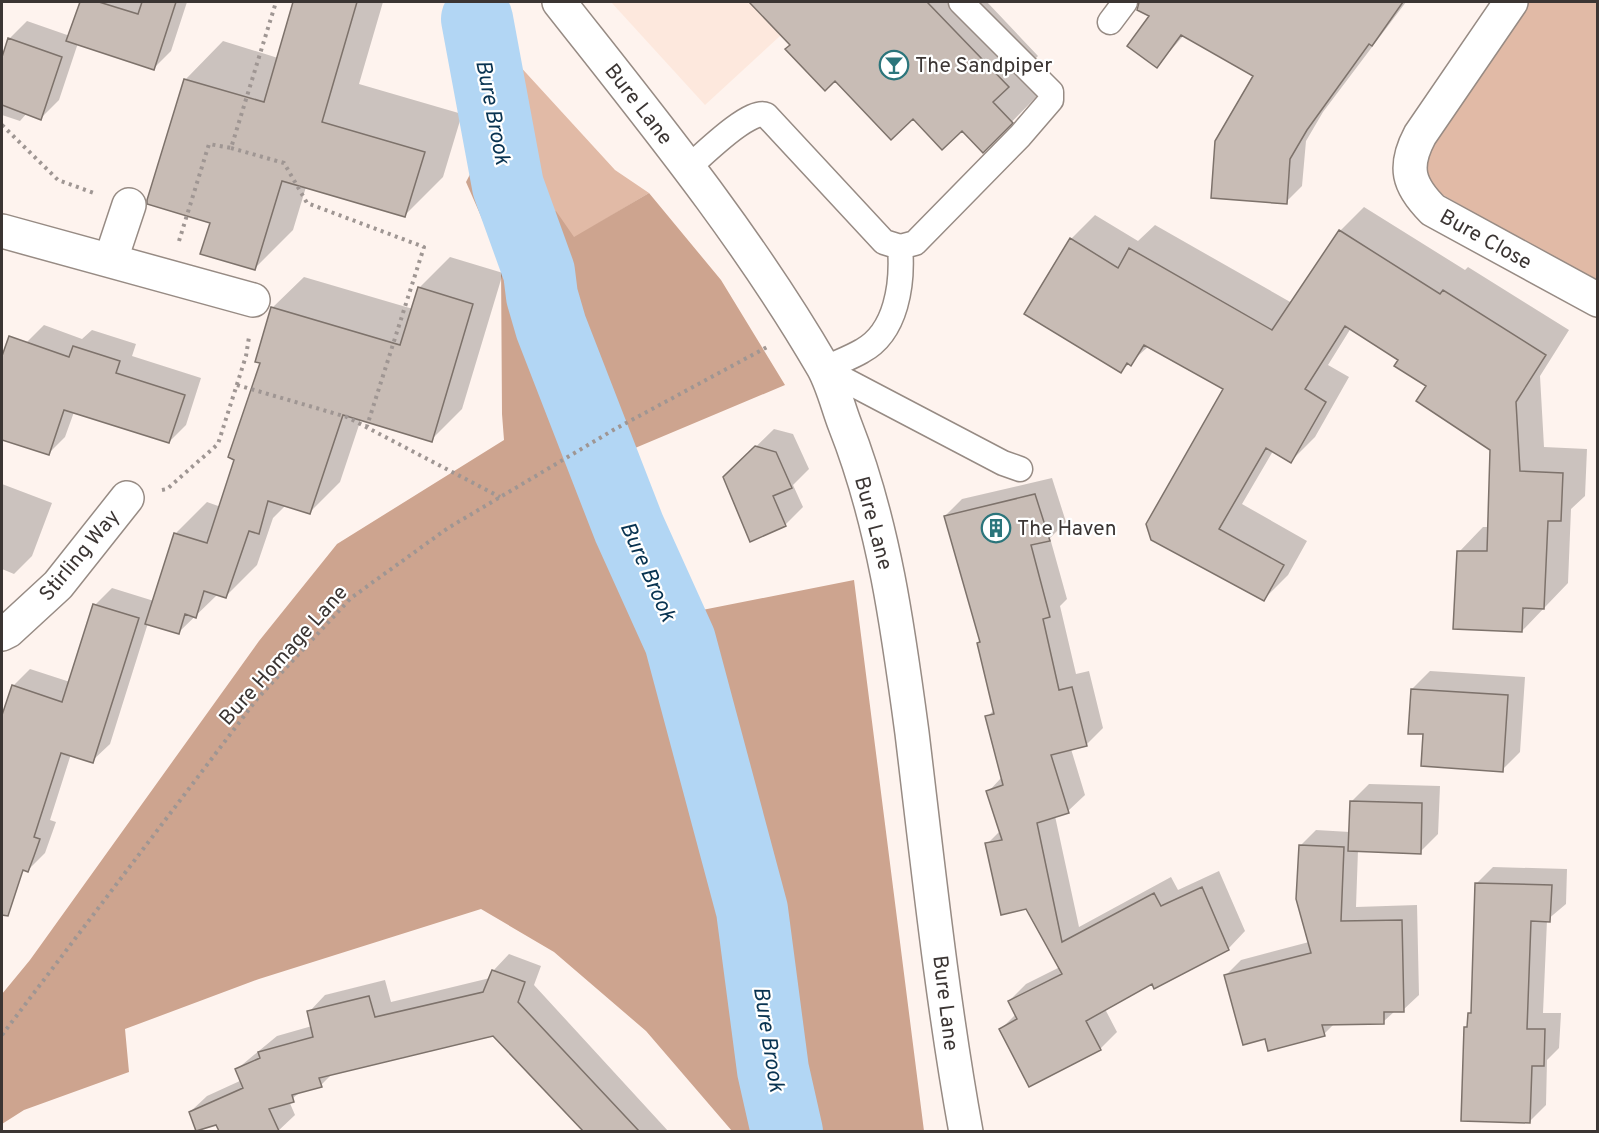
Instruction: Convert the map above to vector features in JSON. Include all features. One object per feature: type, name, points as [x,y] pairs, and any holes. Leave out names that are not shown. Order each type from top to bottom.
[{"type":"street","name":"Bure Lane","points":[[559,2],[689,167],[766,273],[824,369],[853,446],[883,543],[901,647],[952,1054],[966,1131]]},
{"type":"street","name":"Bure Close","points":[[1511,2],[1420,135],[1412,150],[1409,170],[1417,193],[1433,210],[1598,300]]},
{"type":"street","points":[[111,260],[129,205]]},
{"type":"street","points":[[2,231],[253,300]]},
{"type":"street","name":"Stirling Way","points":[[2,634],[58,585],[128,498]]},
{"type":"lane","points":[[689,167],[754,114],[760,112],[766,115],[884,242],[900,247],[915,243],[1020,136],[1051,100],[1050,92],[961,2]]},
{"type":"lane","points":[[1110,22],[1125,2]]},
{"type":"lane","points":[[824,369],[864,350],[882,335],[901,283],[900,247]]},
{"type":"lane","points":[[824,369],[1003,463],[1020,469]]},
{"type":"path","points":[[231,148],[276,2]]},
{"type":"path","points":[[2,125],[58,180],[129,205]]},
{"type":"path","points":[[168,276],[208,144],[284,163],[307,202],[424,247],[367,426]]},
{"type":"path","points":[[128,498],[167,489],[218,444],[246,356],[253,300]]},
{"type":"path","name":"Bure Homage Lane","points":[[2,1035],[257,699],[351,598],[448,528],[615,429],[773,344]]},
{"type":"path","points":[[237,385],[347,417],[500,497]]},
{"type":"shaded area","points":[[611,2],[817,2],[705,105]]},
{"type":"shaded area","points":[[1526,2],[1597,2],[1597,283],[1429,187],[1422,176],[1427,146]]},
{"type":"shaded area","points":[[504,49],[615,170],[649,193],[574,238],[540,220],[498,120],[495,55]]},
{"type":"shaded area","points":[[498,120],[539,220],[556,211],[574,237],[649,193],[721,280],[785,385],[628,451],[617,477],[609,557],[682,614],[854,580],[924,1131],[732,1131],[646,1031],[554,952],[481,909],[259,979],[125,1029],[129,1072],[24,1110],[2,1124],[2,994],[30,960],[259,641],[337,544],[504,440],[501,262],[466,182]]},
{"type":"building","points":[[80,2],[99,2],[138,14],[142,2],[176,2],[154,70],[66,41]]},
{"type":"building","points":[[293,2],[357,2],[322,122],[425,152],[405,217],[282,181],[255,270],[200,254],[210,223],[147,204],[147,200],[184,79],[264,102]]},
{"type":"building","name":"The Sandpiper","points":[[749,2],[927,2],[1009,87],[993,102],[1013,123],[983,153],[962,131],[942,150],[913,119],[891,140],[835,81],[825,91],[785,49],[790,45]]},
{"type":"building","points":[[1139,2],[1403,2],[1372,46],[1369,44],[1307,130],[1290,159],[1287,204],[1211,198],[1215,141],[1253,76],[1181,35],[1157,68],[1127,46],[1149,16],[1137,10]]},
{"type":"building","points":[[8,38],[62,57],[41,120],[2,105],[2,57]]},
{"type":"building","points":[[1339,230],[1440,294],[1443,290],[1546,355],[1516,402],[1520,471],[1563,473],[1561,521],[1548,521],[1544,609],[1523,608],[1522,632],[1453,629],[1457,551],[1487,551],[1490,450],[1416,401],[1426,386],[1394,366],[1398,360],[1345,326],[1305,389],[1326,402],[1291,463],[1266,448],[1219,529],[1284,565],[1264,601],[1151,540],[1146,524],[1223,389],[1144,345],[1131,366],[1127,363],[1121,373],[1024,314],[1070,238],[1118,268],[1129,248],[1272,330]]},
{"type":"building","points":[[418,287],[473,304],[432,442],[343,415],[310,514],[268,501],[259,534],[249,531],[226,598],[204,591],[196,618],[185,614],[179,634],[145,624],[174,533],[207,543],[234,460],[228,457],[260,363],[255,362],[271,307],[400,345]]},
{"type":"building","points":[[9,336],[69,357],[73,346],[120,361],[116,373],[185,395],[169,443],[64,410],[49,455],[2,440],[2,356]]},
{"type":"building","points":[[755,446],[776,452],[792,488],[773,496],[786,526],[750,542],[723,477]]},
{"type":"building","points":[[1035,494],[1050,541],[1031,545],[1050,617],[1043,619],[1059,690],[1072,687],[1087,746],[1051,755],[1069,813],[1037,823],[1062,942],[1154,893],[1161,906],[1202,887],[1229,950],[1154,989],[1152,984],[1086,1021],[1101,1050],[1029,1087],[999,1029],[1017,1019],[1008,1001],[1062,974],[1026,909],[1001,915],[985,843],[1002,840],[986,791],[1003,785],[985,716],[994,714],[977,643],[980,642],[944,516]]},
{"type":"building","points":[[93,604],[139,618],[93,763],[61,753],[34,837],[40,839],[34,856],[28,872],[23,870],[8,916],[2,915],[2,715],[12,685],[62,702]]},
{"type":"building","points":[[1411,689],[1508,695],[1503,772],[1421,766],[1423,734],[1408,734]]},
{"type":"building","points":[[1350,801],[1422,803],[1421,854],[1348,851]]},
{"type":"building","points":[[1299,845],[1344,847],[1341,921],[1402,920],[1404,1012],[1384,1012],[1384,1024],[1322,1025],[1325,1036],[1268,1051],[1265,1039],[1243,1045],[1224,975],[1311,953],[1296,899]]},
{"type":"building","points":[[1475,883],[1552,885],[1550,922],[1531,921],[1527,1029],[1545,1029],[1544,1066],[1532,1066],[1530,1123],[1461,1121],[1464,1027],[1467,1027],[1468,1013],[1471,1013]]},
{"type":"building","points":[[492,970],[525,982],[518,1002],[639,1131],[583,1131],[493,1036],[319,1078],[322,1087],[292,1095],[294,1102],[269,1109],[279,1131],[219,1131],[216,1125],[196,1131],[189,1112],[243,1088],[235,1069],[260,1058],[258,1052],[313,1037],[307,1011],[369,996],[375,1017],[483,992]]},
{"type":"waterway","name":"Bure Brook","points":[[477,19],[508,186],[539,272],[542,296],[551,327],[629,528],[680,641],[752,910],[773,1070],[787,1132]]},
{"type":"place","name":"The Sandpiper","points":[[894,65]]},
{"type":"place","name":"The Haven","points":[[996,528]]}]
